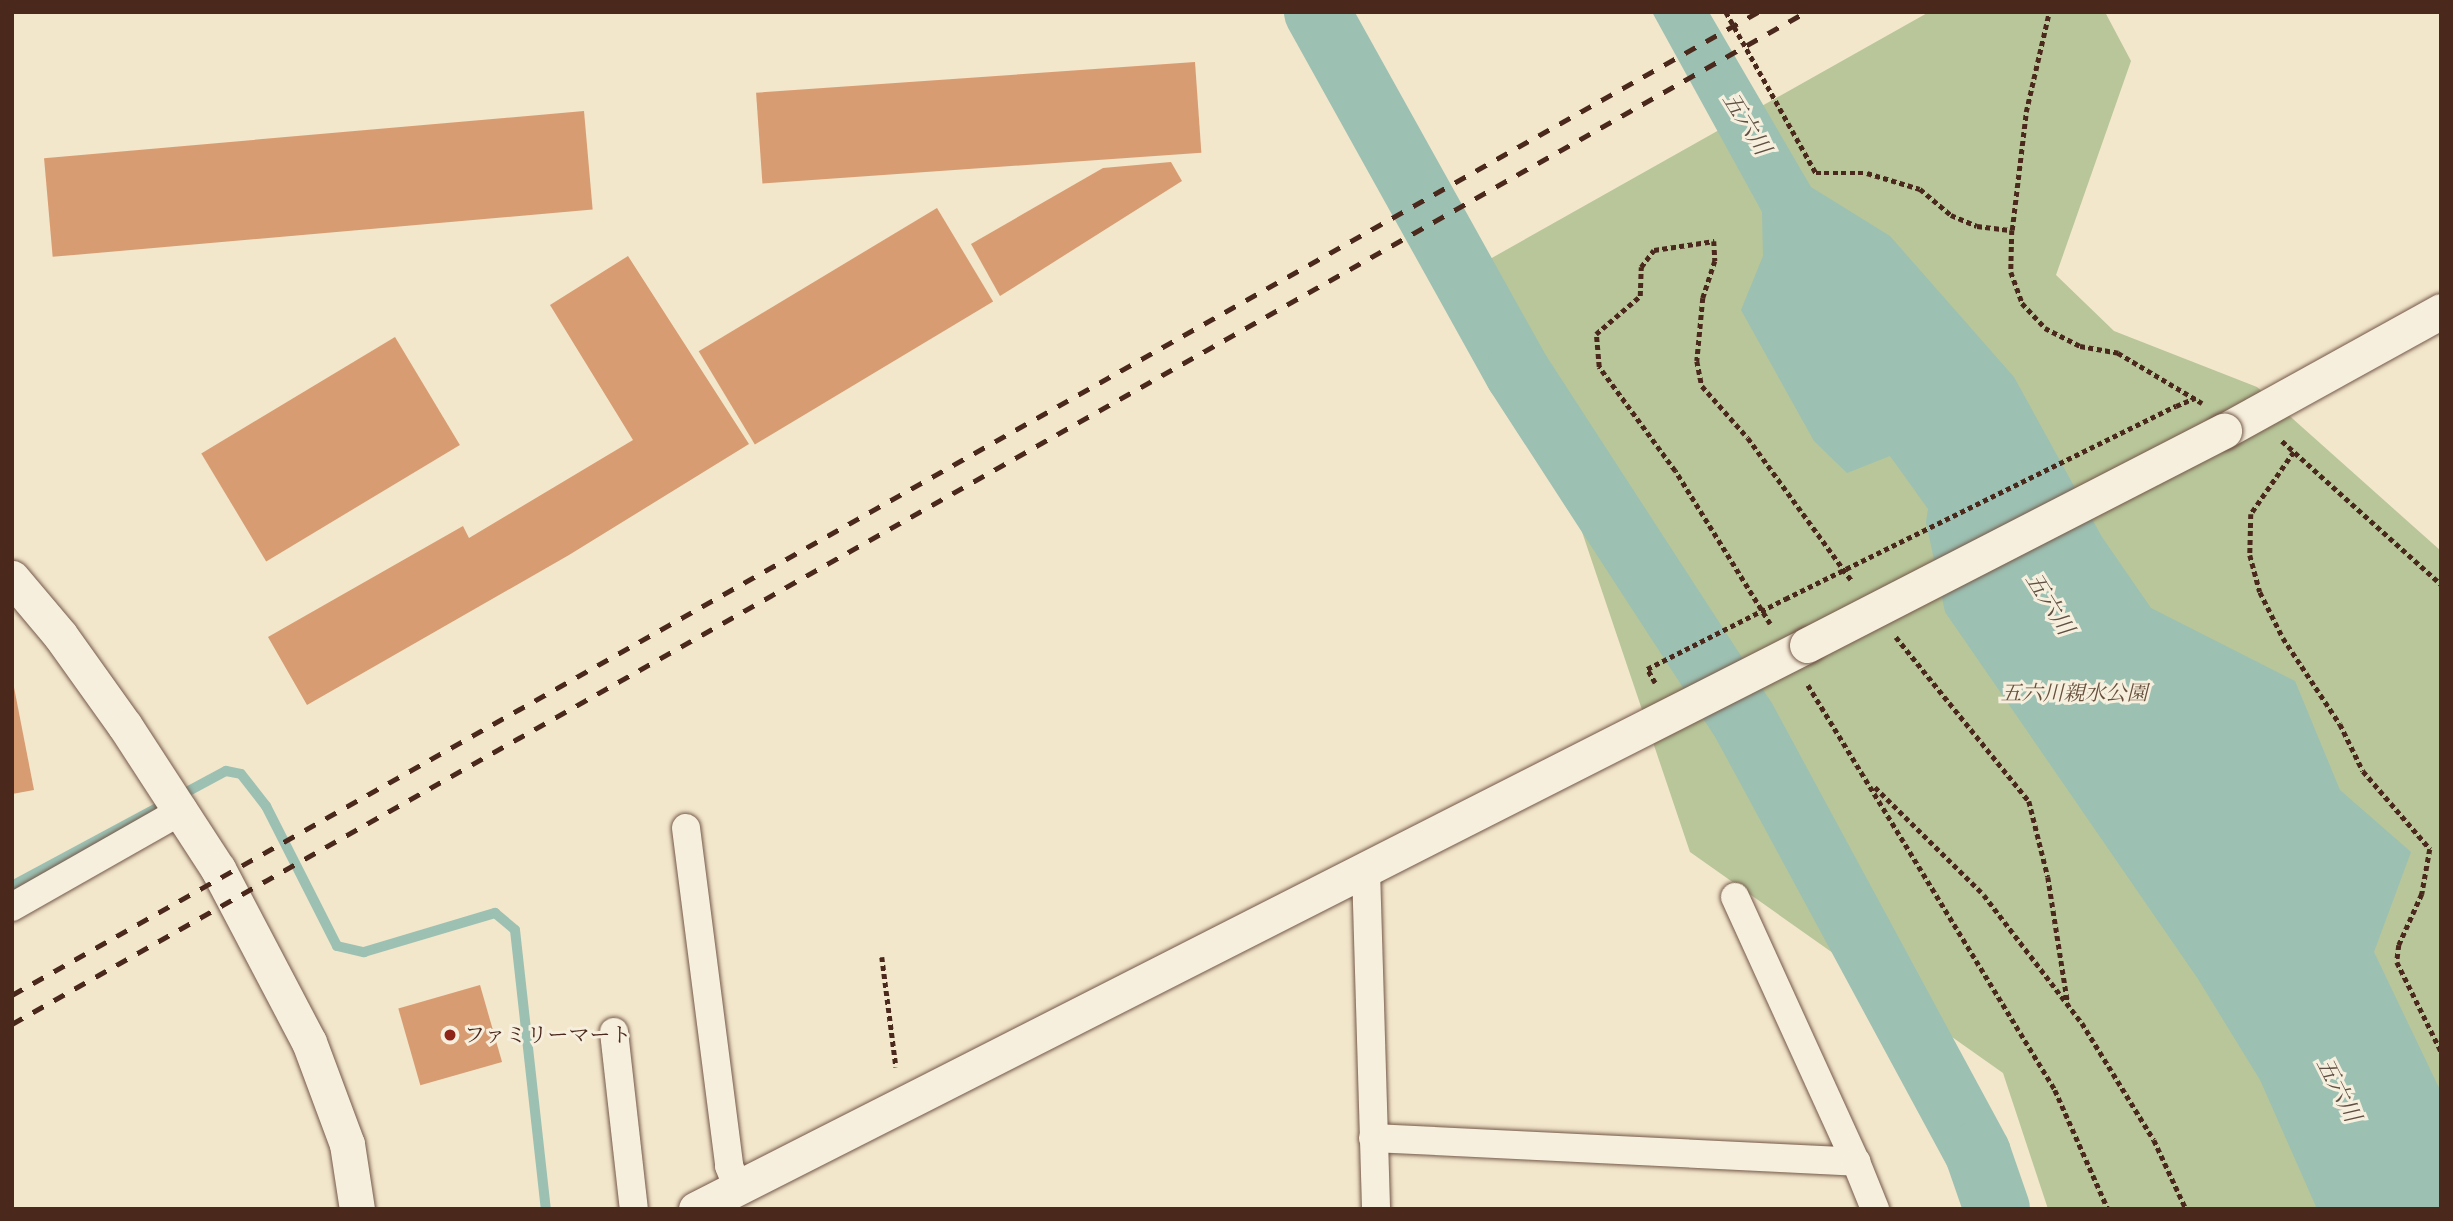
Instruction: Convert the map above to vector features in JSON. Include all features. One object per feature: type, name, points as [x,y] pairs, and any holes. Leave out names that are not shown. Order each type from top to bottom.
[{"type":"street","points":[[696,1209],[908,1104],[1694,703],[2237,423],[2441,311]]},
{"type":"street","points":[[12,578],[60,635],[183,810],[309,1042],[347,1144],[357,1209]]},
{"type":"street","points":[[12,907],[183,810]]},
{"type":"street","points":[[686,828],[729,1166],[738,1188]]},
{"type":"street","points":[[1366,870],[1377,1209]]},
{"type":"street","points":[[1735,897],[1875,1209]]},
{"type":"street","points":[[614,1032],[634,1209]]},
{"type":"street","points":[[1373,1138],[1856,1162]]},
{"type":"path","points":[[1726,12],[1816,173],[1867,173],[1920,189],[1951,215],[1977,226],[2012,230]]},
{"type":"path","points":[[2049,12],[2026,112],[2012,230],[2011,272],[2022,303],[2045,328],[2080,346],[2118,353],[2237,423],[2294,452],[2441,584]]},
{"type":"path","points":[[1699,241],[1654,250],[1642,267],[1640,296],[1596,334],[1599,367],[1675,471],[1786,655],[1869,782],[2055,1090],[2108,1209]]},
{"type":"path","points":[[1673,656],[1761,610],[2195,398]]},
{"type":"path","points":[[2294,452],[2251,514],[2247,541],[2250,555],[2260,593],[2283,638],[2340,724],[2363,771],[2430,849],[2422,894],[2399,945],[2398,962],[2441,1051]]},
{"type":"path","points":[[1869,782],[1984,895],[2082,1023],[2154,1140],[2186,1209]]},
{"type":"path","points":[[882,957],[898,1081],[908,1104]]},
{"type":"green space","name":"五六川親水公園","points":[[1929,12],[2105,12],[2131,61],[2056,275],[2114,331],[2257,387],[2441,551],[2441,1209],[2048,1209],[2003,1073],[1690,852],[1490,259]]},
{"type":"water","points":[[1652,12],[1709,12],[1811,187],[1890,236],[2014,377],[2102,537],[2151,608],[2295,681],[2340,790],[2411,852],[2374,952],[2441,1092],[2441,1209],[2317,1209],[2260,1080],[2198,979],[1945,612],[1926,522],[1928,509],[1890,456],[1847,473],[1814,441],[1741,310],[1763,256],[1762,212]]},
{"type":"building","points":[[1195,62],[1201,153],[762,183],[756,93]]},
{"type":"building","points":[[584,111],[593,210],[53,257],[44,158]]},
{"type":"building","points":[[1171,162],[1182,181],[1000,296],[971,244],[1103,168]]},
{"type":"building","points":[[937,208],[993,301],[755,445],[699,351]]},
{"type":"building","points":[[628,256],[749,444],[569,555],[307,705],[268,637],[463,526],[469,538],[633,440],[550,305]]},
{"type":"building","points":[[395,337],[460,445],[266,561],[201,453]]},
{"type":"building","points":[[12,677],[34,790],[12,794]]},
{"type":"building","name":"ファミリーマート","points":[[480,985],[502,1062],[420,1085],[398,1008]]},
{"type":"waterway","name":"五六川","points":[[1317,12],[1518,373],[1743,719],[1978,1154],[1997,1209]]},
{"type":"waterway","points":[[12,886],[226,771],[241,774],[266,806],[337,946],[364,952],[495,913],[515,930],[546,1209]]},
{"type":"railway","points":[[12,995],[1758,12]]},
{"type":"railway","points":[[12,1024],[1806,12]]},
{"type":"place","name":"ファミリーマート","points":[[450,1035]]}]
